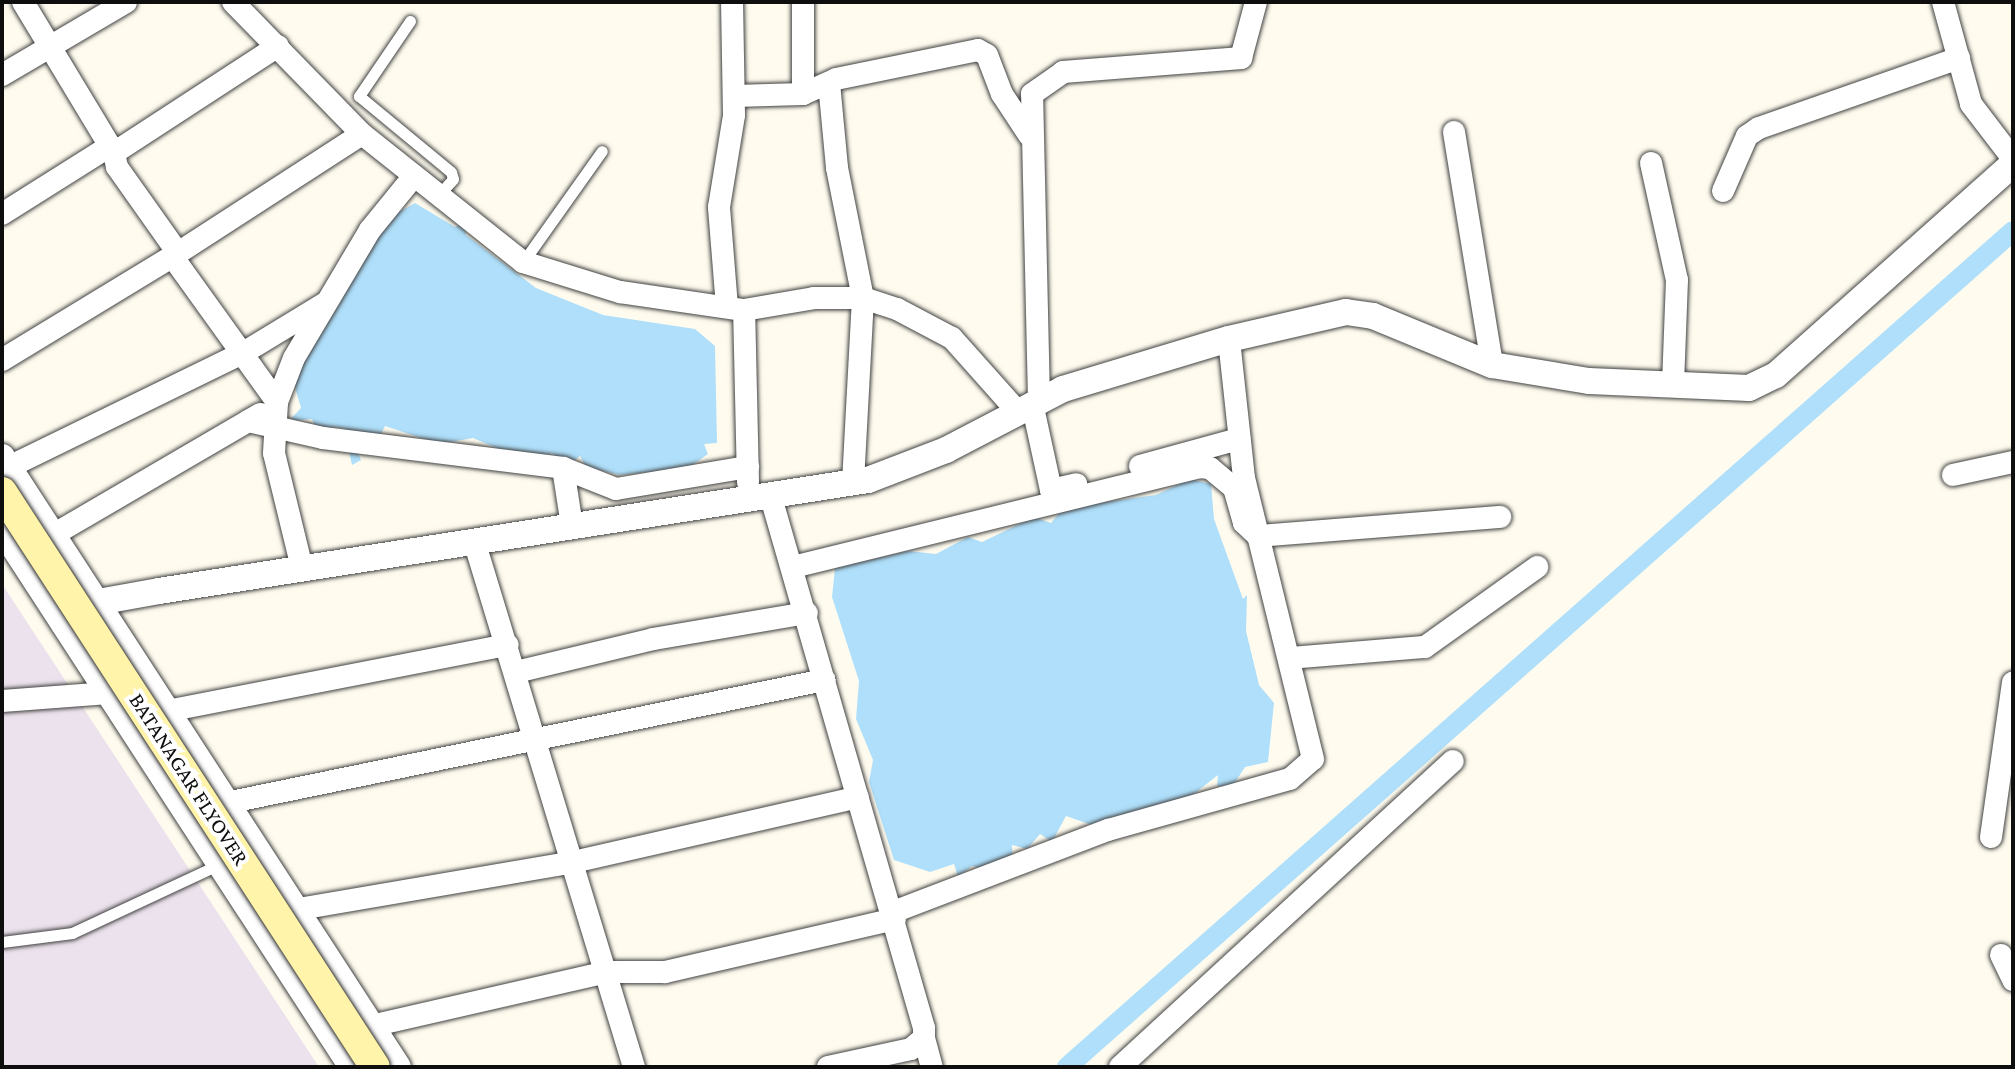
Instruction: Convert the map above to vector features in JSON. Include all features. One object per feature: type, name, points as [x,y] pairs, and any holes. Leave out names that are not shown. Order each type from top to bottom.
[{"type":"main road","name":"BATANAGAR FLYOVER","points":[[4,472],[375,1067]]},
{"type":"street","points":[[23,2],[112,150],[117,167],[245,352],[275,411],[302,568]]},
{"type":"street","points":[[2,75],[126,2]]},
{"type":"street","points":[[233,2],[278,46],[351,104],[362,134],[436,197],[523,262],[620,292],[736,308],[863,298],[935,325],[1029,405]]},
{"type":"street","points":[[732,2],[734,96],[719,207],[736,308],[748,467],[793,567],[894,916],[932,1067]]},
{"type":"street","points":[[803,2],[803,94]]},
{"type":"street","points":[[1239,439],[1051,490],[1029,405],[1029,136],[1032,94],[1063,72],[1241,58],[1256,2]]},
{"type":"street","points":[[64,624],[98,602],[853,482],[946,450],[1029,405],[1229,339],[1346,312],[1373,316],[1492,365],[1731,391],[1776,375],[2013,162],[1971,104],[1943,2]]},
{"type":"street","points":[[2,214],[112,150],[278,46]]},
{"type":"street","points":[[734,96],[803,94],[829,83],[983,51],[1029,136]]},
{"type":"street","points":[[1723,191],[1747,136],[1759,128],[1959,58]]},
{"type":"street","points":[[829,83],[837,168],[863,298],[853,482]]},
{"type":"street","points":[[1454,132],[1492,365]]},
{"type":"street","points":[[2,360],[362,134]]},
{"type":"street","points":[[1651,163],[1677,280],[1673,386]]},
{"type":"street","points":[[275,411],[327,302],[370,230],[413,177]]},
{"type":"street","points":[[327,302],[245,352],[4,472],[53,535],[98,602],[293,910],[398,1067]]},
{"type":"street","points":[[371,1026],[606,972],[665,972],[894,916],[1108,830],[1305,772],[1314,743],[1258,536],[1239,439],[1229,339]]},
{"type":"street","points":[[53,535],[248,421],[275,411],[563,468],[616,489],[748,467]]},
{"type":"street","points":[[1953,475],[2013,462]]},
{"type":"street","points":[[793,567],[1199,467],[1210,468],[1221,483],[1234,488],[1244,523],[1258,536],[1500,517]]},
{"type":"street","points":[[563,468],[572,526]]},
{"type":"street","points":[[2,529],[352,1067]]},
{"type":"street","points":[[475,544],[634,1067]]},
{"type":"street","points":[[1290,658],[1425,647],[1537,567]]},
{"type":"street","points":[[516,672],[653,639],[807,613]]},
{"type":"street","points":[[167,711],[508,645]]},
{"type":"street","points":[[2,701],[109,693],[141,670]]},
{"type":"street","points":[[226,803],[824,680]]},
{"type":"street","points":[[1991,837],[2013,683]]},
{"type":"street","points":[[1134,1062],[1453,761]]},
{"type":"street","points":[[293,910],[573,862],[858,797]]},
{"type":"street","points":[[2001,955],[2013,980]]},
{"type":"street","points":[[828,1067],[911,1049],[924,1038]]},
{"type":"lane","points":[[410,21],[351,104],[451,172],[453,179],[436,197]]},
{"type":"lane","points":[[523,262],[602,151]]},
{"type":"lane","points":[[2,942],[72,933],[221,864]]},
{"type":"shaded area","points":[[2,584],[319,1067],[2,1067]]},
{"type":"water","points":[[415,203],[455,227],[464,223],[466,235],[536,288],[603,315],[695,329],[715,346],[717,443],[704,444],[708,454],[688,468],[620,475],[586,467],[580,456],[566,468],[552,453],[529,462],[473,438],[439,444],[385,426],[377,442],[351,437],[361,460],[352,465],[344,428],[331,427],[324,448],[312,419],[289,421],[301,408],[294,384],[307,346],[390,217]]},
{"type":"water","points":[[1190,479],[1211,484],[1214,519],[1243,599],[1247,595],[1246,631],[1259,685],[1274,703],[1268,762],[1245,767],[1232,787],[1217,786],[1218,775],[1190,797],[1092,825],[1066,816],[1052,842],[1040,834],[1027,849],[1012,845],[1013,868],[1002,875],[972,866],[958,877],[954,864],[930,872],[894,860],[869,782],[873,760],[856,719],[859,681],[832,597],[835,568],[908,551],[936,554],[968,537],[982,542],[1034,517],[1051,523],[1072,498],[1083,505],[1156,495]]},
{"type":"waterway","points":[[1067,1067],[2013,231]]}]
